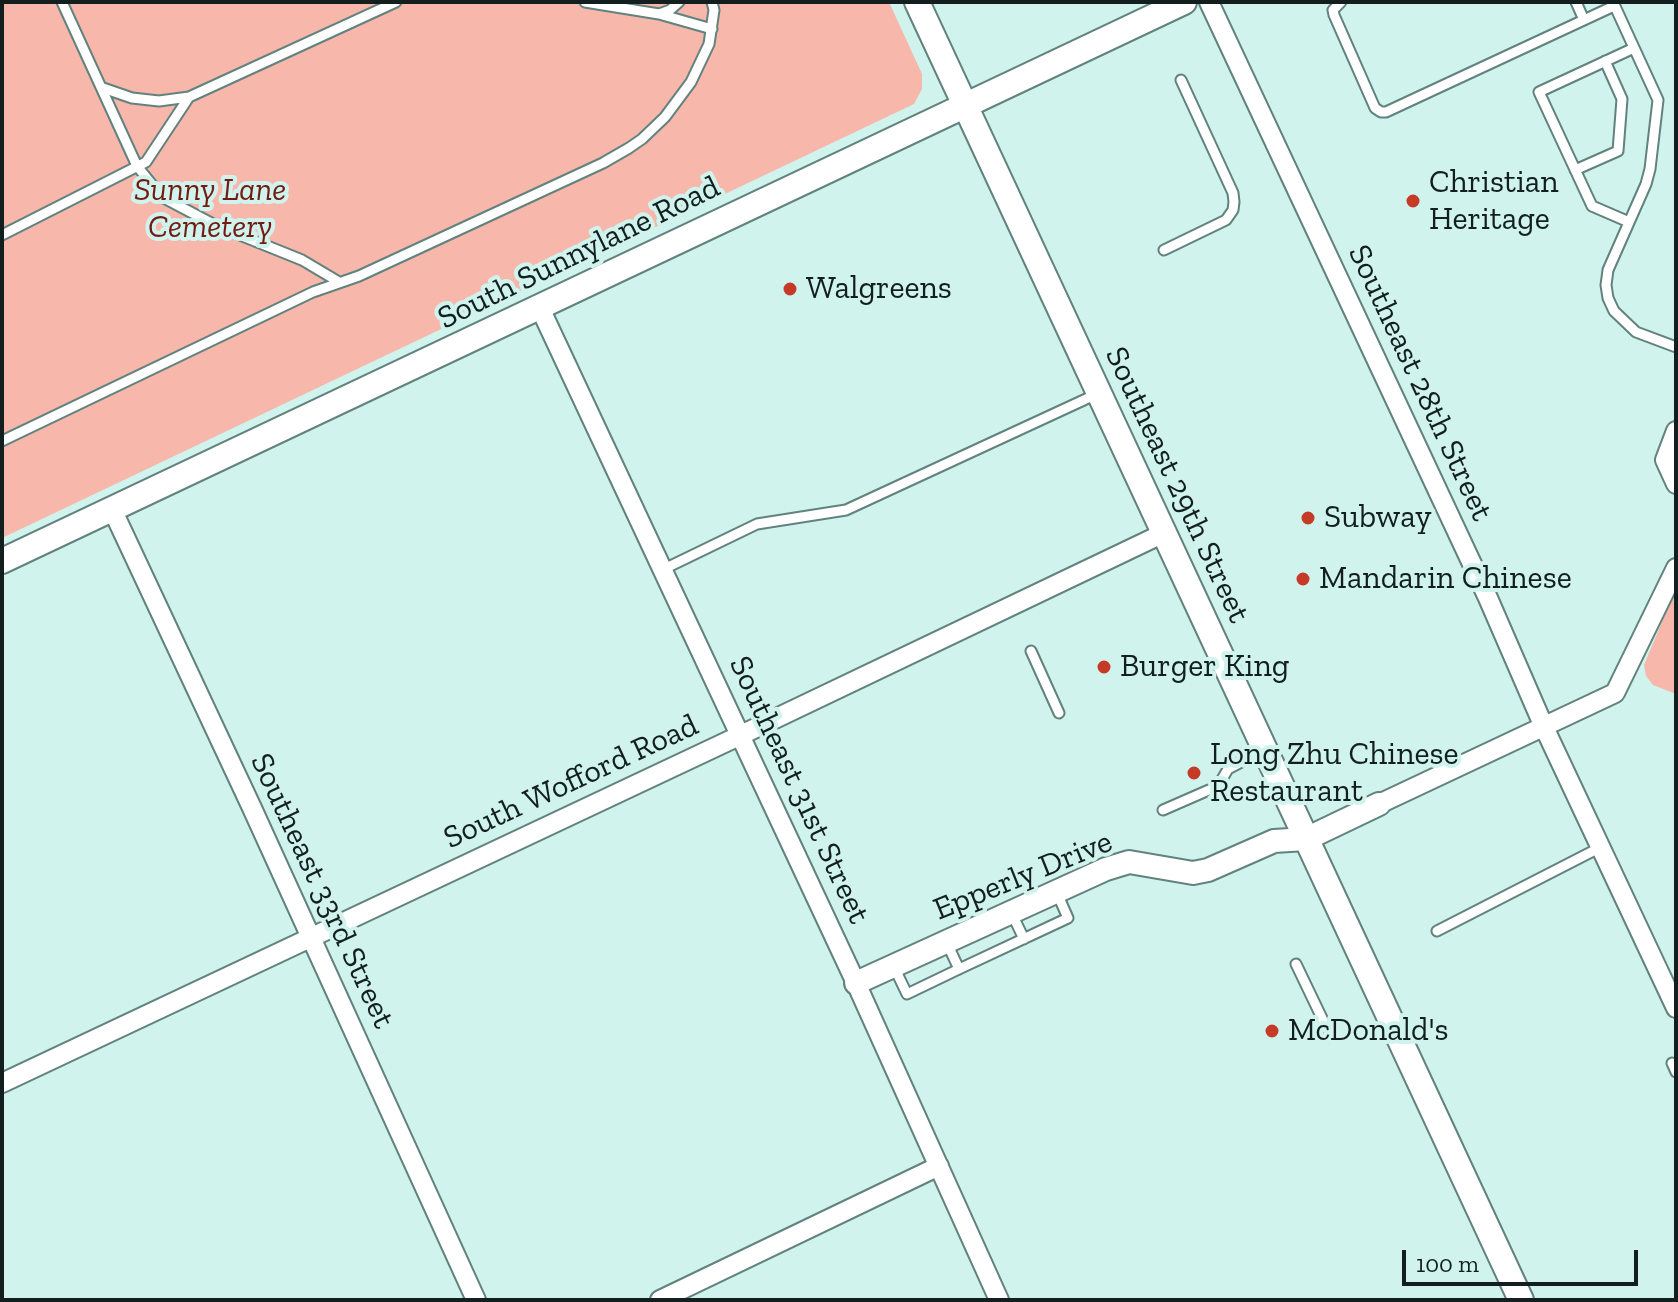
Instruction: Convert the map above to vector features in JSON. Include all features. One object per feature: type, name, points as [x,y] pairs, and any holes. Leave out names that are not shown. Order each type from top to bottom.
[{"type":"main road","name":"Southeast 29th Street","points":[[917,2],[1521,1300]]},
{"type":"main road","name":"South Sunnylane Road","points":[[2,561],[1184,2]]},
{"type":"street","name":"Southeast 28th Street","points":[[1209,2],[1676,1008]]},
{"type":"street","name":"Southeast 31st Street","points":[[540,308],[856,983],[999,1300]]},
{"type":"street","points":[[1676,431],[1665,460],[1676,484]]},
{"type":"street","name":"Southeast 33rd Street","points":[[112,509],[476,1300]]},
{"type":"street","name":"South Wofford Road","points":[[2,1083],[1164,533]]},
{"type":"street","name":"Epperly Drive","points":[[856,983],[1106,869],[1129,862],[1193,873],[1208,870],[1274,841],[1306,839],[1615,693],[1676,568]]},
{"type":"street","points":[[660,1300],[939,1166]]},
{"type":"lane","points":[[62,2],[137,166],[162,197],[215,225],[302,260],[339,282]]},
{"type":"lane","points":[[103,88],[132,98],[159,101],[189,97],[396,2]]},
{"type":"lane","points":[[585,2],[659,14],[712,29]]},
{"type":"lane","points":[[659,14],[679,2]]},
{"type":"lane","points":[[2,441],[313,292],[359,276],[603,163],[642,139],[665,117],[691,82],[709,44],[714,10],[712,2]]},
{"type":"lane","points":[[1341,2],[1333,10],[1334,15],[1375,108],[1381,112],[1614,4],[1658,100],[1650,169],[1608,270],[1608,298],[1614,311],[1636,332],[1676,347]]},
{"type":"lane","points":[[1576,2],[1584,20]]},
{"type":"lane","points":[[1629,222],[1592,206],[1539,92],[1634,48]]},
{"type":"lane","points":[[1575,170],[1618,151],[1622,99],[1605,61]]},
{"type":"lane","points":[[1164,250],[1226,220],[1234,202],[1233,193],[1181,80]]},
{"type":"lane","points":[[2,235],[146,162],[189,97]]},
{"type":"lane","points":[[664,569],[757,524],[846,510],[1099,393]]},
{"type":"lane","points":[[1031,651],[1059,713]]},
{"type":"lane","points":[[1163,810],[1218,786],[1228,769],[1265,750]]},
{"type":"lane","points":[[1437,931],[1601,847]]},
{"type":"lane","points":[[893,965],[907,994],[1068,918],[1056,891]]},
{"type":"lane","points":[[1010,911],[1024,939]]},
{"type":"lane","points":[[946,941],[959,969]]},
{"type":"lane","points":[[1296,964],[1331,1037]]},
{"type":"green space","name":"Sunny Lane Cemetery","points":[[2,2],[889,2],[922,74],[922,89],[914,104],[2,538]]},
{"type":"green space","points":[[1676,588],[1676,694],[1653,685],[1646,676],[1644,665]]},
{"type":"place","name":"Christian Heritage","points":[[1413,201]]},
{"type":"place","name":"Walgreens","points":[[790,289]]},
{"type":"place","name":"Subway","points":[[1308,518]]},
{"type":"place","name":"Mandarin Chinese","points":[[1303,579]]},
{"type":"place","name":"Burger King","points":[[1104,667]]},
{"type":"place","name":"Long Zhu Chinese Restaurant","points":[[1194,773]]},
{"type":"place","name":"McDonald's","points":[[1272,1031]]}]
